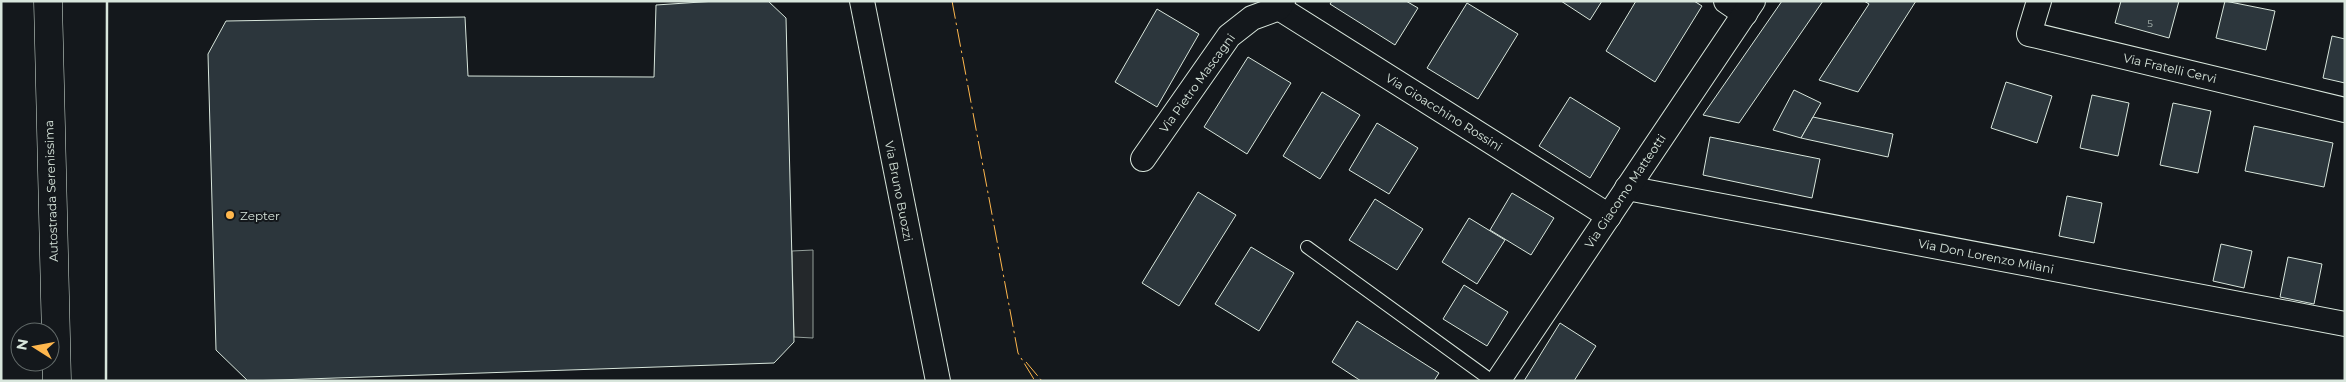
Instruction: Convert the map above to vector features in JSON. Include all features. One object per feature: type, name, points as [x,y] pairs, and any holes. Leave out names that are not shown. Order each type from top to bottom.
[{"type":"highway","name":"Autostrada Serenissima","points":[[48,1],[57,381]]},
{"type":"street","name":"Via Bruno Buozzi","points":[[862,1],[938,381]]},
{"type":"street","name":"Via Fratelli Cervi","points":[[2039,1],[2029,34],[2345,110]]},
{"type":"street","name":"Via Pietro Mascagni","points":[[1143,159],[1228,36],[1252,18],[1281,4]]},
{"type":"street","name":"Via Gioacchino Rossini","points":[[1281,4],[1609,216]]},
{"type":"street","name":"Via Giacomo Matteotti","points":[[1498,381],[1609,216],[1741,5]]},
{"type":"street","name":"Via Don Lorenzo Milani","points":[[1627,188],[2345,324]]},
{"type":"lane","points":[[1307,247],[1492,381]]},
{"type":"shaded area","points":[[813,250],[813,338],[794,337],[792,251]]},
{"type":"building","points":[[716,1],[768,1],[786,18],[794,342],[774,363],[248,381],[216,350],[208,54],[226,21],[465,17],[468,76],[654,77],[656,5]]},
{"type":"building","points":[[1332,1],[1406,1],[1418,8],[1395,45],[1330,4]]},
{"type":"building","points":[[1561,1],[1602,1],[1590,20]]},
{"type":"building","points":[[1636,1],[1694,1],[1702,6],[1655,82],[1606,51]]},
{"type":"building","points":[[1782,1],[1823,1],[1739,123],[1703,115]]},
{"type":"building","points":[[1864,1],[1916,1],[1858,92],[1819,80],[1869,4]]},
{"type":"building","points":[[2121,1],[2179,1],[2169,38],[2115,23]]},
{"type":"building","points":[[2225,1],[2275,11],[2266,50],[2216,38]]},
{"type":"building","points":[[1467,3],[1518,34],[1478,99],[1427,68]]},
{"type":"building","points":[[1157,9],[1199,34],[1157,107],[1115,82]]},
{"type":"building","points":[[2332,36],[2345,39],[2345,83],[2323,78]]},
{"type":"building","points":[[1248,57],[1291,83],[1247,154],[1204,127]]},
{"type":"building","points":[[2006,82],[2052,96],[2037,143],[1991,128]]},
{"type":"building","points":[[1794,90],[1821,103],[1801,138],[1773,130]]},
{"type":"building","points":[[1322,92],[1360,115],[1320,179],[1283,156]]},
{"type":"building","points":[[2092,95],[2129,103],[2118,156],[2080,148]]},
{"type":"building","points":[[1570,97],[1620,128],[1590,178],[1539,146]]},
{"type":"building","points":[[2173,103],[2211,111],[2198,173],[2160,165]]},
{"type":"building","points":[[1813,117],[1893,134],[1888,157],[1801,138]]},
{"type":"building","points":[[1377,123],[1418,148],[1389,194],[1349,170]]},
{"type":"building","points":[[2254,126],[2333,143],[2324,187],[2245,171]]},
{"type":"building","points":[[1710,137],[1820,159],[1812,198],[1703,175]]},
{"type":"building","points":[[1198,192],[1236,215],[1179,306],[1142,283]]},
{"type":"building","points":[[1512,193],[1554,218],[1531,255],[1490,230]]},
{"type":"building","points":[[2067,196],[2102,203],[2094,243],[2059,236]]},
{"type":"building","points":[[1375,199],[1423,229],[1397,270],[1349,240]]},
{"type":"building","points":[[1469,218],[1505,240],[1477,284],[1442,262]]},
{"type":"building","points":[[2221,244],[2252,251],[2244,288],[2213,281]]},
{"type":"building","points":[[1251,247],[1294,273],[1259,331],[1215,304]]},
{"type":"building","points":[[2288,257],[2322,264],[2314,304],[2280,297]]},
{"type":"building","points":[[1464,285],[1508,312],[1487,346],[1443,319]]},
{"type":"building","points":[[1357,321],[1439,373],[1434,381],[1361,381],[1332,362]]},
{"type":"building","points":[[1560,323],[1596,346],[1574,381],[1524,381]]},
{"type":"wall","points":[[106,381],[107,1]]},
{"type":"power","points":[[952,1],[1018,353],[1035,381]]},
{"type":"power","points":[[1026,362],[1042,381]]},
{"type":"place","name":"Zepter","points":[[230,215]]}]
